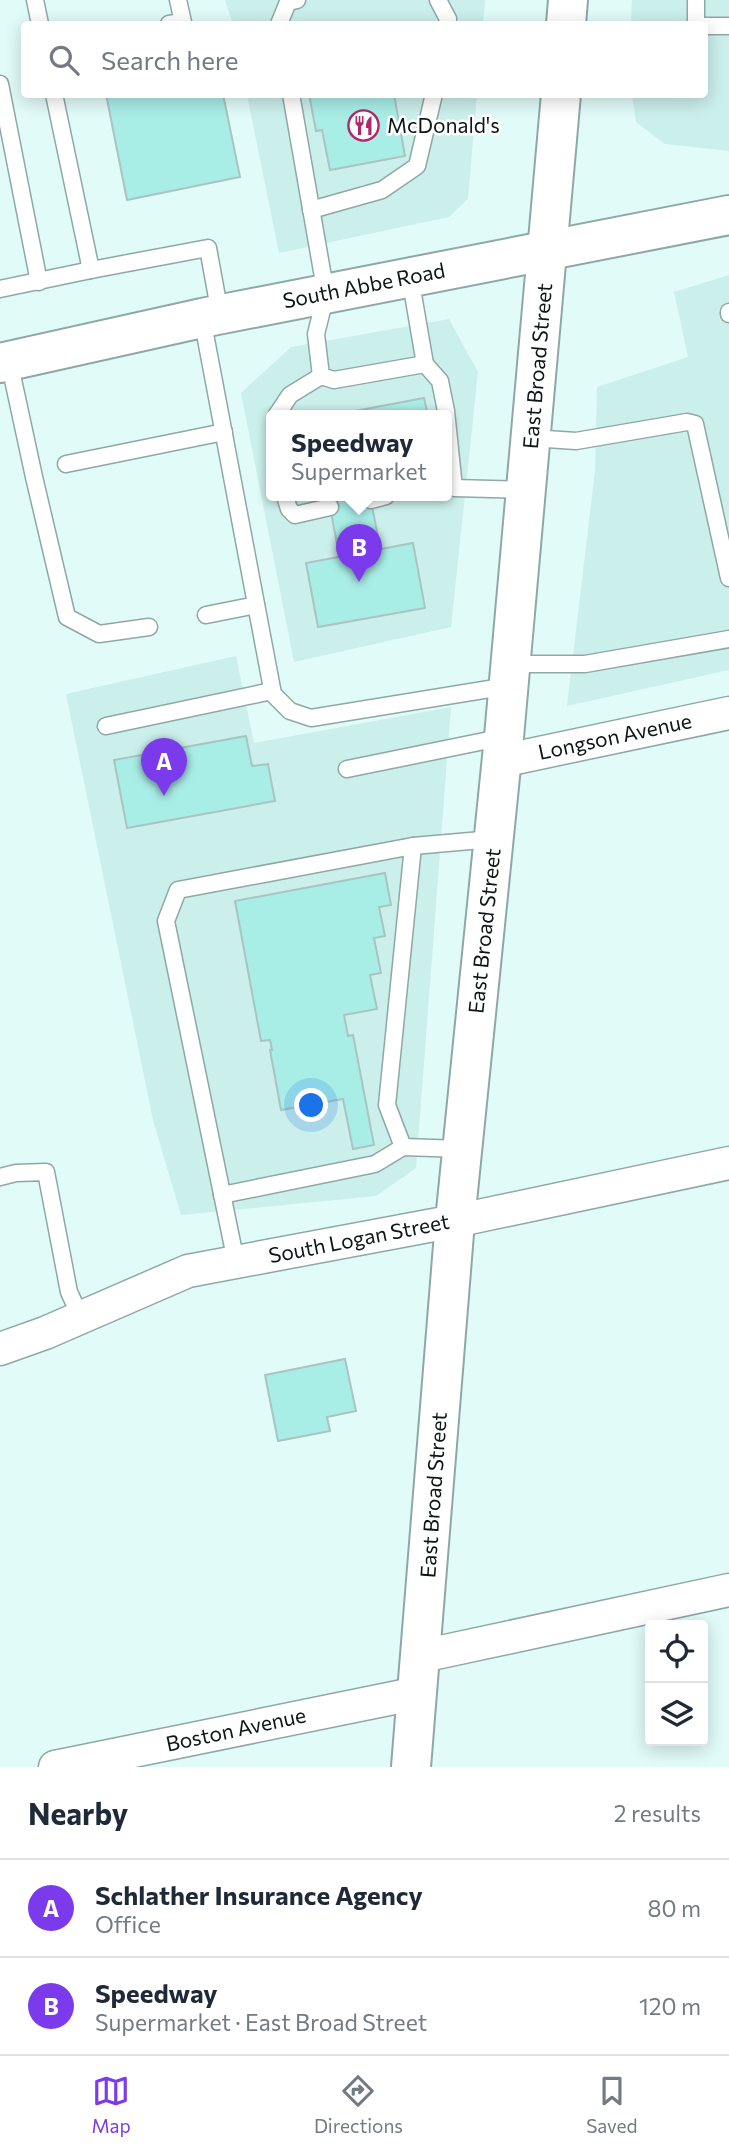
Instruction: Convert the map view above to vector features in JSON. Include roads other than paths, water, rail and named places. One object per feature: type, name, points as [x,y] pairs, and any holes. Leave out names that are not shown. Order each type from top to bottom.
[{"type":"street","points":[[566,21],[568,0]]},
{"type":"street","name":"East Broad Street","points":[[411,1767],[455,1221],[503,749],[561,98]]},
{"type":"street","name":"South Abbe Road","points":[[5,362],[211,316],[729,215]]},
{"type":"street","name":"Longson Avenue","points":[[503,749],[729,713]]},
{"type":"street","name":"South Logan Street","points":[[0,1349],[81,1318],[188,1271],[455,1221],[729,1163]]},
{"type":"street","name":"Boston Avenue","points":[[55,1767],[420,1674],[729,1590]]},
{"type":"lane","points":[[35,0],[39,21]]},
{"type":"lane","points":[[178,0],[183,21]]},
{"type":"lane","points":[[438,0],[448,21]]},
{"type":"lane","points":[[696,0],[696,21]]},
{"type":"lane","points":[[281,21],[291,1]]},
{"type":"lane","points":[[708,26],[729,26]]},
{"type":"lane","points":[[0,84],[39,282]]},
{"type":"lane","points":[[55,98],[91,270]]},
{"type":"lane","points":[[292,98],[326,294],[316,334],[321,376]]},
{"type":"lane","points":[[312,210],[382,190],[417,166],[433,98]]},
{"type":"lane","points":[[0,289],[208,248],[211,316],[224,432],[272,691],[290,711],[311,718],[509,675],[729,639]]},
{"type":"lane","points":[[410,277],[425,364],[440,381],[446,410]]},
{"type":"lane","points":[[5,362],[67,617],[99,634],[149,627]]},
{"type":"lane","points":[[280,410],[290,395],[321,376],[334,380],[425,364]]},
{"type":"lane","points":[[531,438],[576,441],[687,422],[695,424],[729,578]]},
{"type":"lane","points":[[65,464],[224,432]]},
{"type":"lane","points":[[452,489],[526,490]]},
{"type":"lane","points":[[287,501],[295,515],[330,507]]},
{"type":"lane","points":[[206,614],[256,605]]},
{"type":"lane","points":[[106,726],[272,691]]},
{"type":"lane","points":[[346,769],[503,749]]},
{"type":"lane","points":[[236,1262],[166,921],[178,890],[413,846],[494,839]]},
{"type":"lane","points":[[403,1147],[387,1105],[413,846]]},
{"type":"lane","points":[[222,1195],[375,1164],[403,1147],[462,1149]]},
{"type":"lane","points":[[0,1177],[16,1173],[46,1172],[69,1292],[81,1318]]},
{"type":"place","name":"McDonald's","points":[[364,126]]},
{"type":"place","name":"Speedway","points":[[359,582]]},
{"type":"place","name":"Schlather Insurance Agency","points":[[164,796]]}]
